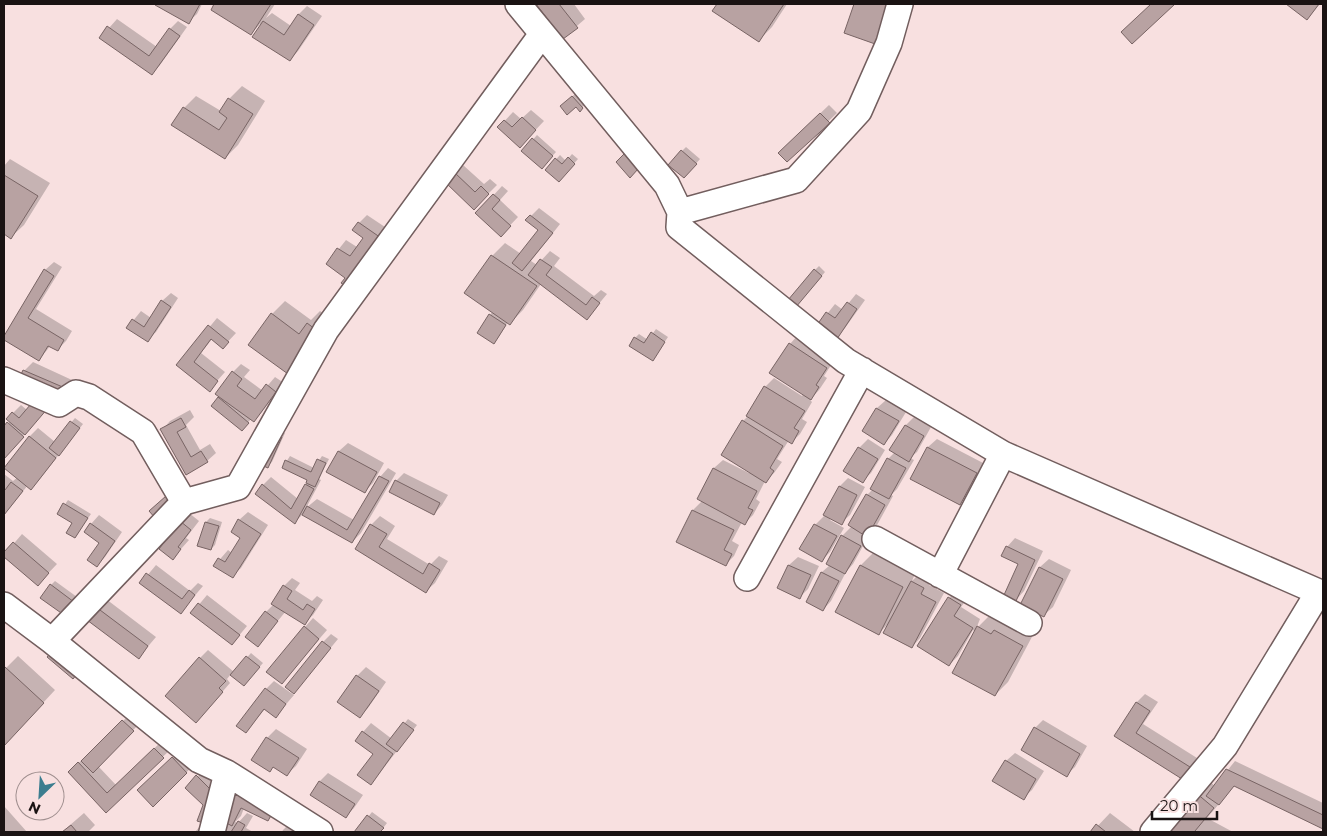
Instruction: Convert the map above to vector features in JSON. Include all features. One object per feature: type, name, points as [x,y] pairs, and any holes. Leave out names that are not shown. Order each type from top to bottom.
[{"type":"street","points":[[518,4],[667,184],[680,212],[679,228],[846,361],[1002,454],[1321,593],[1225,746],[1153,832]]},
{"type":"street","points":[[680,212],[796,180],[859,111],[889,43],[900,4]]},
{"type":"street","points":[[52,641],[184,502],[238,487],[326,330],[542,34]]},
{"type":"street","points":[[747,578],[862,370]]},
{"type":"street","points":[[4,380],[59,404],[76,393],[88,397],[143,432],[184,502]]},
{"type":"street","points":[[940,575],[1002,454]]},
{"type":"street","points":[[875,539],[1030,623]]},
{"type":"street","points":[[4,605],[52,641],[199,760],[227,773],[320,832]]},
{"type":"street","points":[[212,832],[227,773]]},
{"type":"building","points":[[156,4],[200,4],[189,24]]},
{"type":"building","points":[[214,4],[271,4],[251,35],[211,10]]},
{"type":"building","points":[[536,4],[559,4],[578,28],[563,39]]},
{"type":"building","points":[[717,4],[784,4],[759,42],[712,11]]},
{"type":"building","points":[[854,4],[893,4],[878,45],[844,33]]},
{"type":"building","points":[[1151,4],[1175,4],[1132,44],[1121,32]]},
{"type":"building","points":[[1286,4],[1319,4],[1307,20]]},
{"type":"building","points":[[298,14],[314,25],[290,61],[252,37],[263,21],[284,35]]},
{"type":"building","points":[[107,26],[149,56],[169,28],[180,36],[152,75],[99,38]]},
{"type":"building","points":[[572,96],[583,108],[580,112],[576,107],[567,115],[560,106]]},
{"type":"building","points":[[228,98],[253,114],[225,159],[171,125],[183,107],[219,130],[227,118],[219,112]]},
{"type":"building","points":[[820,113],[830,123],[787,162],[778,153]]},
{"type":"building","points":[[522,117],[536,130],[520,148],[497,127],[504,120],[512,127]]},
{"type":"building","points":[[532,138],[553,156],[542,169],[521,151]]},
{"type":"building","points":[[681,150],[697,164],[684,178],[668,165]]},
{"type":"building","points":[[624,154],[638,169],[630,178],[616,162]]},
{"type":"building","points":[[568,157],[575,164],[559,182],[545,170],[555,158],[562,164]]},
{"type":"building","points":[[454,172],[475,192],[481,186],[489,194],[474,210],[445,182]]},
{"type":"building","points":[[4,175],[38,196],[11,239],[4,234]]},
{"type":"building","points":[[493,194],[500,200],[492,209],[511,226],[501,237],[475,213]]},
{"type":"building","points":[[530,215],[553,233],[522,271],[512,263],[538,230],[525,220]]},
{"type":"building","points":[[358,222],[384,240],[350,289],[341,283],[345,278],[326,264],[337,248],[350,256],[363,238],[352,230]]},
{"type":"building","points":[[491,255],[537,286],[510,325],[464,293]]},
{"type":"building","points":[[540,259],[552,267],[546,275],[586,305],[592,297],[600,303],[587,320],[528,275]]},
{"type":"building","points":[[44,269],[54,276],[28,318],[64,340],[58,351],[48,346],[39,361],[4,340],[4,336]]},
{"type":"building","points":[[814,269],[822,276],[796,307],[788,300]]},
{"type":"building","points":[[161,300],[171,307],[148,342],[126,328],[132,319],[144,327]]},
{"type":"building","points":[[847,302],[857,309],[837,339],[817,325],[826,312],[835,318]]},
{"type":"building","points":[[271,313],[299,334],[307,323],[319,332],[288,374],[248,345]]},
{"type":"building","points":[[489,314],[506,325],[494,344],[477,333]]},
{"type":"building","points":[[208,325],[229,342],[223,349],[211,339],[194,362],[218,381],[210,392],[176,365]]},
{"type":"building","points":[[651,332],[665,342],[653,361],[629,346],[634,337],[644,343]]},
{"type":"building","points":[[789,343],[827,368],[816,385],[819,387],[811,400],[769,373]]},
{"type":"building","points":[[23,370],[65,388],[60,399],[18,381]]},
{"type":"building","points":[[232,371],[242,379],[237,386],[255,399],[266,384],[276,392],[254,422],[215,394]]},
{"type":"building","points":[[764,386],[805,411],[794,428],[799,431],[792,444],[746,416]]},
{"type":"building","points":[[218,397],[249,423],[242,431],[211,406]]},
{"type":"building","points":[[36,398],[48,408],[25,435],[6,419],[12,412],[19,418]]},
{"type":"building","points":[[876,408],[899,421],[884,445],[862,431]]},
{"type":"building","points":[[181,418],[186,427],[177,432],[191,457],[201,451],[208,462],[186,475],[160,429]]},
{"type":"building","points":[[742,420],[783,446],[770,468],[774,471],[766,483],[721,455]]},
{"type":"building","points":[[70,421],[80,428],[59,456],[49,448]]},
{"type":"building","points":[[7,422],[24,437],[4,459],[4,426]]},
{"type":"building","points":[[905,425],[924,436],[909,462],[889,450]]},
{"type":"building","points":[[273,433],[282,437],[268,468],[259,464]]},
{"type":"building","points":[[29,436],[56,458],[31,490],[4,468]]},
{"type":"building","points":[[858,447],[878,459],[863,483],[843,471]]},
{"type":"building","points":[[927,447],[977,473],[960,505],[910,479]]},
{"type":"building","points":[[338,451],[377,472],[365,493],[326,472]]},
{"type":"building","points":[[887,458],[906,468],[889,499],[870,489]]},
{"type":"building","points":[[317,459],[326,463],[315,487],[306,483],[307,480],[282,468],[285,460],[311,472]]},
{"type":"building","points":[[713,468],[757,491],[748,508],[753,510],[745,525],[697,499]]},
{"type":"building","points":[[379,476],[389,481],[352,543],[302,515],[307,506],[347,530]]},
{"type":"building","points":[[395,480],[440,503],[434,515],[389,492]]},
{"type":"building","points":[[11,482],[23,491],[4,515],[4,489]]},
{"type":"building","points":[[262,484],[291,509],[305,484],[314,489],[295,524],[255,494]]},
{"type":"building","points":[[839,486],[857,495],[842,525],[823,515]]},
{"type":"building","points":[[866,494],[885,505],[867,537],[848,525]]},
{"type":"building","points":[[166,496],[173,503],[156,519],[149,511]]},
{"type":"building","points":[[63,503],[88,518],[75,538],[66,533],[72,523],[57,514]]},
{"type":"building","points":[[692,510],[734,530],[724,550],[732,554],[726,566],[676,542]]},
{"type":"building","points":[[238,519],[261,534],[233,578],[213,566],[218,558],[225,562],[240,538],[231,532]]},
{"type":"building","points":[[180,521],[191,530],[178,547],[181,549],[173,560],[159,549]]},
{"type":"building","points":[[205,522],[219,526],[211,550],[197,546]]},
{"type":"building","points":[[90,523],[115,541],[97,567],[87,560],[99,543],[84,532]]},
{"type":"building","points":[[370,524],[387,534],[379,547],[423,574],[429,563],[440,570],[426,593],[355,549]]},
{"type":"building","points":[[814,524],[837,536],[822,562],[799,549]]},
{"type":"building","points":[[841,535],[861,546],[845,574],[826,564]]},
{"type":"building","points":[[13,542],[49,573],[38,586],[4,557],[4,552]]},
{"type":"building","points":[[1006,546],[1035,560],[1016,601],[1004,595],[1018,564],[1001,556]]},
{"type":"building","points":[[788,565],[811,575],[800,599],[777,588]]},
{"type":"building","points":[[860,565],[903,587],[879,635],[835,612]]},
{"type":"building","points":[[1039,567],[1063,579],[1044,617],[1020,605]]},
{"type":"building","points":[[821,572],[839,581],[823,611],[806,602]]},
{"type":"building","points":[[146,573],[182,599],[189,590],[195,595],[181,614],[139,583]]},
{"type":"building","points":[[911,581],[924,588],[921,594],[936,602],[912,648],[883,633]]},
{"type":"building","points":[[50,584],[74,602],[64,615],[40,598]]},
{"type":"building","points":[[283,585],[292,591],[287,599],[303,610],[307,604],[315,609],[305,625],[271,604]]},
{"type":"building","points":[[948,597],[961,605],[954,616],[973,628],[949,666],[917,646]]},
{"type":"building","points":[[198,603],[240,635],[232,645],[190,613]]},
{"type":"building","points":[[96,607],[148,646],[139,659],[87,620]]},
{"type":"building","points":[[265,611],[278,621],[258,647],[245,637]]},
{"type":"building","points":[[304,626],[319,639],[282,684],[266,672]]},
{"type":"building","points":[[977,626],[991,634],[994,630],[1023,646],[995,696],[952,673]]},
{"type":"building","points":[[322,641],[331,648],[294,694],[285,687]]},
{"type":"building","points":[[56,647],[81,669],[73,679],[47,657]]},
{"type":"building","points":[[246,656],[260,667],[244,686],[230,675]]},
{"type":"building","points":[[199,657],[226,681],[219,688],[223,692],[196,723],[165,696]]},
{"type":"building","points":[[4,668],[44,703],[4,746]]},
{"type":"building","points":[[356,675],[379,691],[360,718],[337,702]]},
{"type":"building","points":[[265,688],[286,704],[276,718],[264,709],[246,733],[236,726]]},
{"type":"building","points":[[1136,702],[1150,711],[1136,733],[1190,767],[1182,779],[1114,736]]},
{"type":"building","points":[[122,720],[134,731],[93,773],[81,761]]},
{"type":"building","points":[[403,722],[414,730],[397,752],[386,744]]},
{"type":"building","points":[[1034,727],[1080,754],[1067,777],[1021,750]]},
{"type":"building","points":[[362,731],[393,754],[371,785],[357,775],[373,754],[355,741]]},
{"type":"building","points":[[266,737],[299,758],[287,776],[273,767],[270,772],[251,760]]},
{"type":"building","points":[[154,748],[164,758],[106,813],[68,772],[78,762],[107,793]]},
{"type":"building","points":[[172,757],[187,773],[153,807],[137,790]]},
{"type":"building","points":[[1005,760],[1036,779],[1024,800],[992,781]]},
{"type":"building","points":[[1226,769],[1323,815],[1323,829],[1234,786],[1219,805],[1206,796]]},
{"type":"building","points":[[196,775],[214,793],[213,826],[197,821],[203,805],[185,788]]},
{"type":"building","points":[[319,781],[355,804],[346,818],[310,795]]},
{"type":"building","points":[[232,787],[275,808],[268,821],[241,808],[232,826],[217,818]]},
{"type":"building","points":[[1195,792],[1214,808],[1195,831],[1198,832],[1163,832]]},
{"type":"building","points":[[367,815],[384,828],[380,832],[354,832]]},
{"type":"building","points":[[238,821],[245,825],[241,832],[231,832]]},
{"type":"building","points":[[1096,824],[1106,832],[1090,832]]},
{"type":"building","points":[[71,825],[77,832],[62,832]]}]
